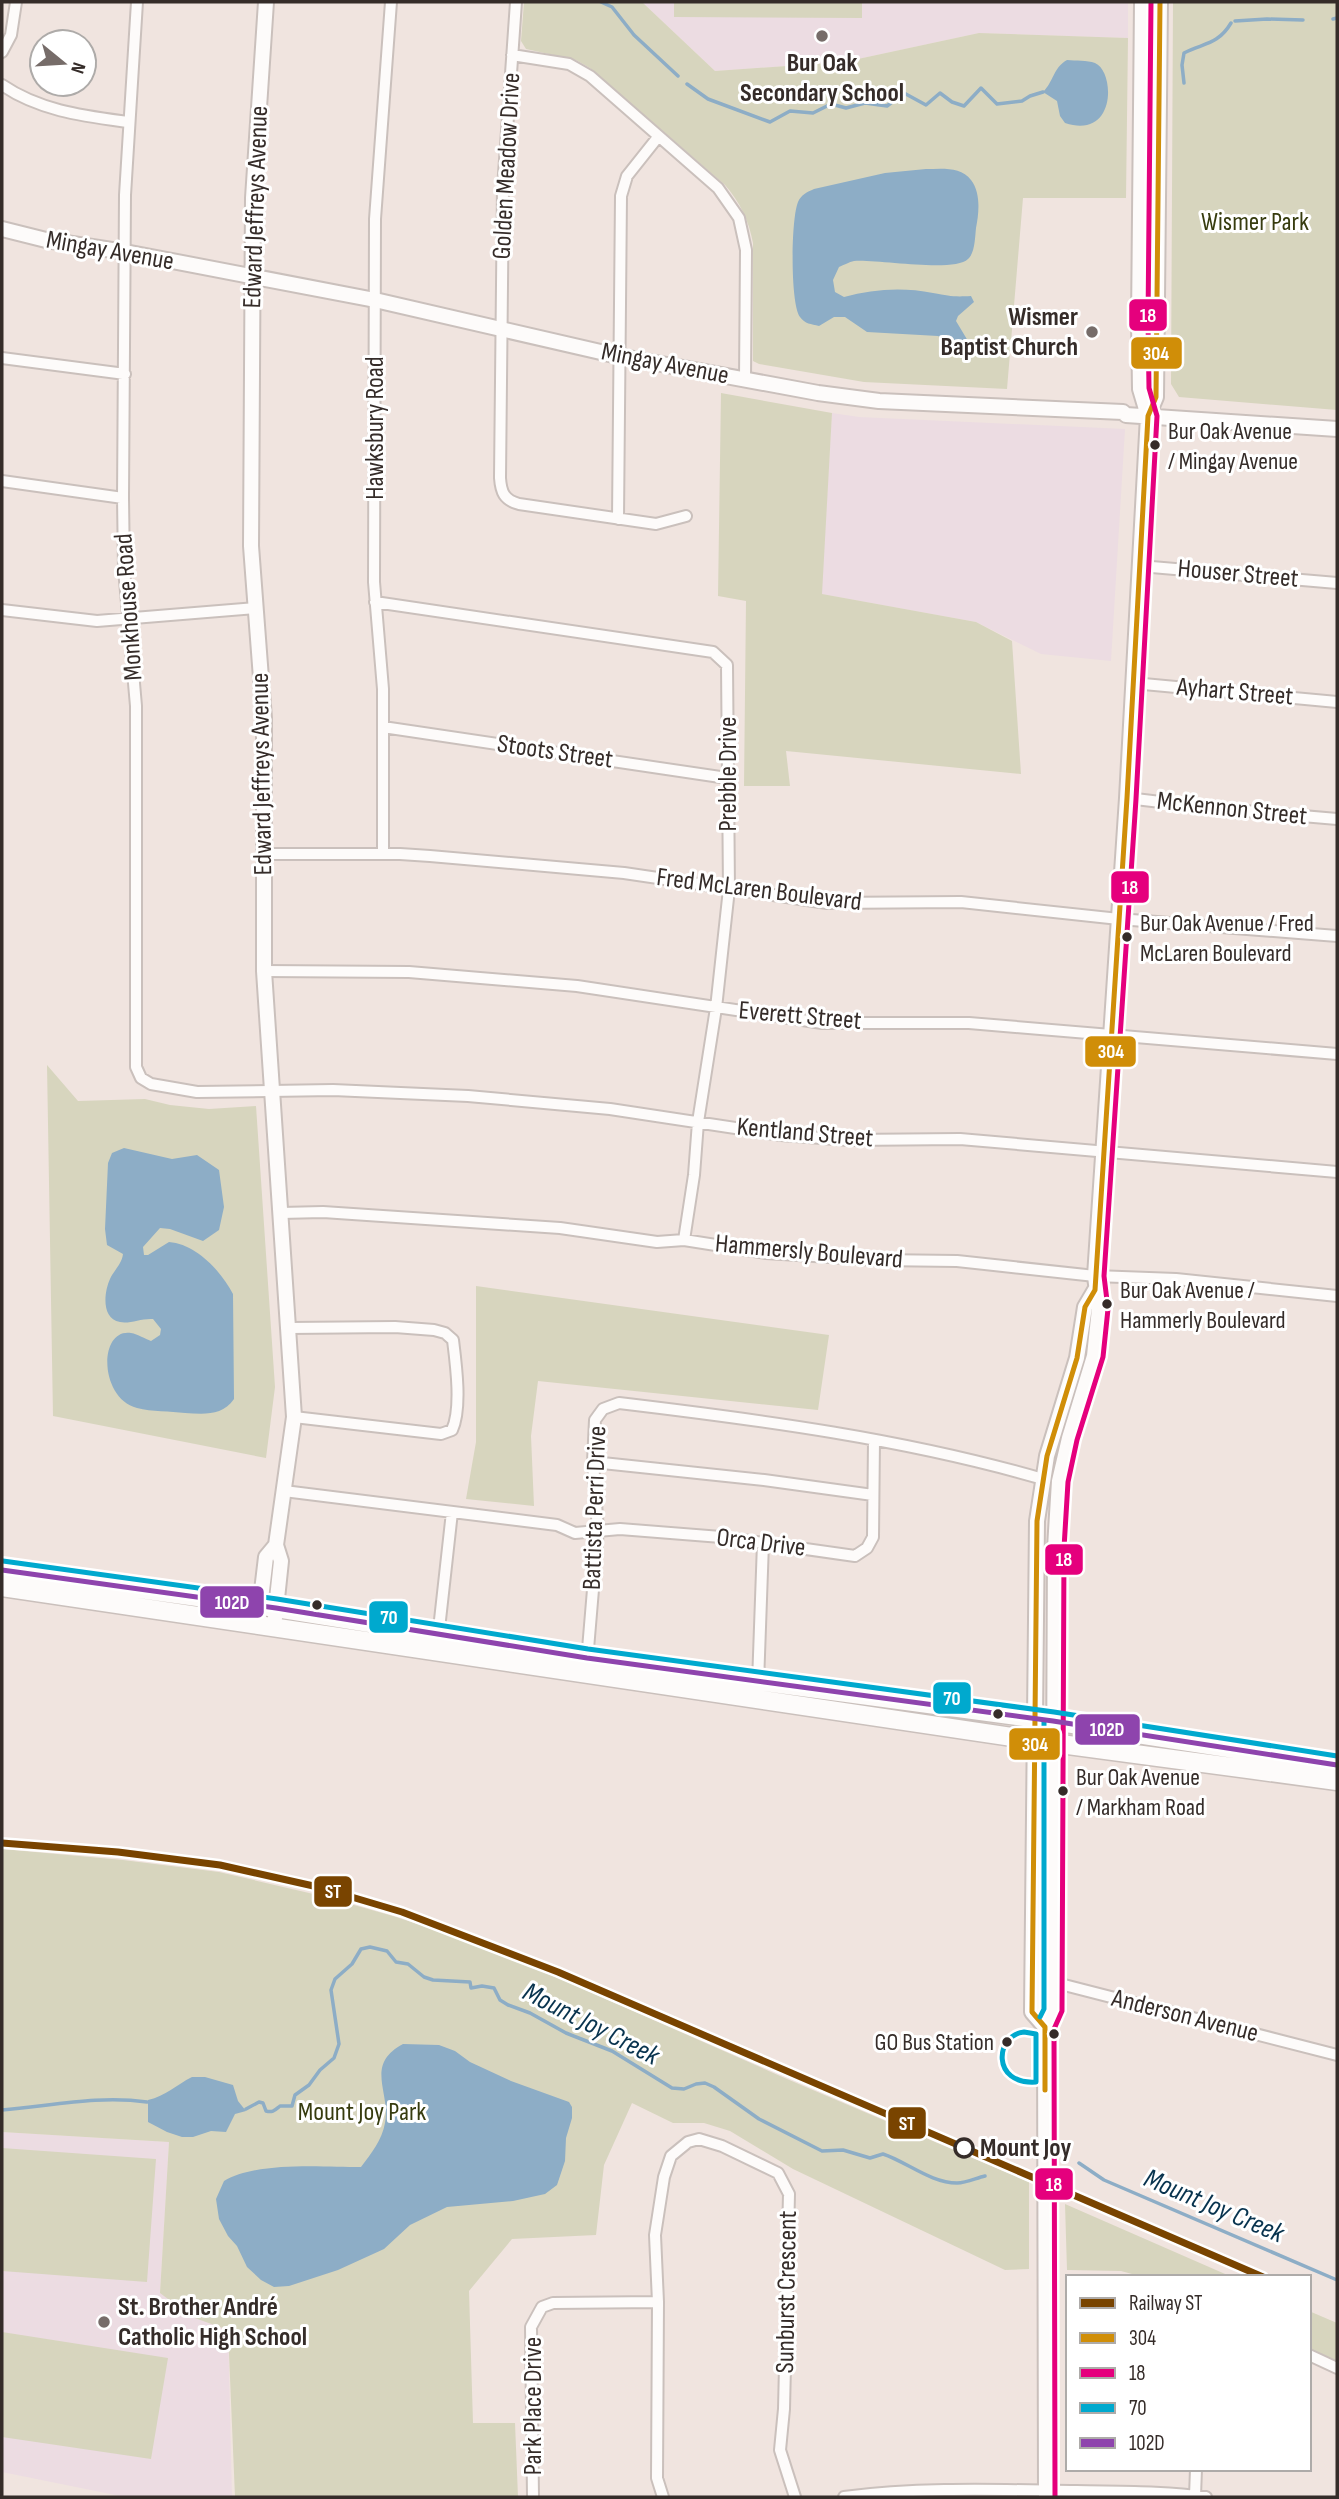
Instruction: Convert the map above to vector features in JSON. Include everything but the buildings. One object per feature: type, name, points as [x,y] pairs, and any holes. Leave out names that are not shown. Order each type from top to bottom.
[{"type":"main road","points":[[2,1570],[268,1607],[436,1634],[586,1666],[1045,1742],[1337,1782]]},
{"type":"main road","points":[[2,1587],[266,1626],[586,1666],[758,1683],[1045,1720],[1337,1765]]},
{"type":"street","points":[[2,52],[11,35],[16,2]]},
{"type":"street","name":"Monkhouse Road","points":[[138,2],[128,122],[123,498],[123,556],[136,706],[136,1067],[146,1082],[185,1090],[208,1093],[273,1090]]},
{"type":"street","name":"Edward Jeffreys Avenue","points":[[266,2],[253,198],[251,546],[264,718],[264,971],[294,1417],[276,1545],[281,1561],[268,1607],[266,1626]]},
{"type":"street","name":"Hawksbury Road","points":[[383,854],[383,689],[375,602],[375,300],[376,219],[391,2]]},
{"type":"street","name":"Golden Meadow Drive","points":[[516,2],[503,188],[500,478],[503,494],[506,499],[519,504],[618,519]]},
{"type":"street","points":[[1045,1720],[1059,1481],[1094,1356],[1099,1310],[1095,1283],[1127,798],[1148,416],[1140,389],[1139,335],[1142,2]]},
{"type":"street","points":[[1148,416],[1156,397],[1160,2]]},
{"type":"street","points":[[512,55],[569,64],[590,76],[718,188],[739,218],[746,250],[745,379]]},
{"type":"street","points":[[2,85],[22,98],[53,109],[128,122]]},
{"type":"street","points":[[659,136],[631,170],[622,186],[618,519],[656,524],[686,516]]},
{"type":"street","name":"Mingay Avenue","points":[[2,229],[46,240],[125,252],[375,300],[618,356],[818,393],[879,401],[1122,412],[1126,415],[1337,429]]},
{"type":"street","points":[[2,358],[125,374]]},
{"type":"street","points":[[2,481],[123,498]]},
{"type":"street","name":"Houser Street","points":[[1140,566],[1337,583]]},
{"type":"street","name":"Prebble Drive","points":[[375,602],[713,652],[724,661],[728,670],[729,889],[716,1008],[698,1122],[694,1175],[684,1240]]},
{"type":"street","points":[[2,610],[82,620],[128,619],[256,608]]},
{"type":"street","name":"Ayhart Street","points":[[1133,683],[1337,702]]},
{"type":"street","name":"Stoots Street","points":[[383,727],[727,778]]},
{"type":"street","name":"McKennon Street","points":[[1127,798],[1337,820]]},
{"type":"street","name":"Fred McLaren Boulevard","points":[[264,854],[383,854],[469,859],[624,873],[827,903],[961,902],[1119,919],[1337,936]]},
{"type":"street","name":"Everett Street","points":[[264,971],[409,972],[577,986],[822,1023],[970,1023],[1337,1054]]},
{"type":"street","name":"Kentland Street","points":[[273,1090],[333,1090],[542,1102],[822,1139],[960,1139],[1337,1172]]},
{"type":"street","name":"Hammersly Boulevard","points":[[281,1213],[323,1212],[546,1227],[657,1242],[684,1240],[766,1253],[877,1260],[957,1261],[1095,1283],[1176,1279],[1337,1296]]},
{"type":"street","points":[[1046,2494],[1045,2027],[1053,2011],[1053,1982],[1037,1521],[1047,1456],[1077,1358],[1085,1307],[1095,1283]]},
{"type":"street","points":[[289,1328],[395,1327],[434,1330],[453,1340],[455,1356],[456,1420],[452,1430],[441,1434],[294,1417]]},
{"type":"street","name":"Battista Perri Drive","points":[[586,1666],[597,1530],[593,1462],[595,1420],[603,1409],[619,1403],[776,1422],[874,1440],[1043,1479]]},
{"type":"street","points":[[593,1462],[696,1475],[764,1480],[873,1495],[874,1440]]},
{"type":"street","name":"Orca Drive","points":[[284,1491],[557,1525],[575,1532],[620,1529],[721,1537],[855,1556],[867,1548],[873,1536],[873,1495]]},
{"type":"street","points":[[436,1634],[440,1620],[452,1512]]},
{"type":"street","points":[[758,1683],[762,1543]]},
{"type":"street","points":[[1045,1742],[1032,2012],[1045,2027]]},
{"type":"street","name":"Anderson Avenue","points":[[1033,1977],[1337,2055]]},
{"type":"street","name":"Sunburst Crescent","points":[[663,2497],[657,2478],[658,2302],[655,2235],[664,2177],[671,2156],[688,2142],[699,2139],[722,2146],[778,2173],[789,2194],[784,2409],[780,2449],[794,2497]]},
{"type":"street","name":"Park Place Drive","points":[[533,2497],[531,2327],[542,2307],[553,2303],[658,2302]]},
{"type":"street","points":[[1311,2356],[1337,2368]]},
{"type":"street","points":[[844,2497],[895,2491],[1200,2496],[1196,2471]]},
{"type":"shaded area","name":"Bur Oak Secondary School","points":[[642,2],[1128,2],[1128,38],[979,33],[844,62],[715,71]]},
{"type":"shaded area","points":[[832,413],[859,417],[1125,429],[1111,661],[1041,654],[976,622],[821,594]]},
{"type":"shaded area","name":"St. Brother André Catholic High School","points":[[2,2132],[169,2142],[160,2293],[228,2330],[232,2497],[125,2497],[2,2472]]},
{"type":"green space","points":[[524,2],[642,2],[715,71],[844,62],[979,33],[1128,38],[1126,198],[1023,198],[1007,389],[864,382],[759,364],[753,361],[753,243],[746,219],[735,198],[725,185],[590,68],[576,60],[526,49],[521,41]]},
{"type":"green space","points":[[674,2],[862,2],[862,18],[674,17]]},
{"type":"green space","name":"Wismer Park","points":[[1173,2],[1337,2],[1337,410],[1179,397],[1171,384]]},
{"type":"green space","points":[[721,393],[832,413],[822,594],[976,622],[1012,641],[1021,774],[786,751],[790,786],[744,786],[746,601],[718,596]]},
{"type":"green space","points":[[47,1065],[78,1101],[145,1099],[209,1109],[256,1106],[275,1387],[266,1458],[53,1416]]},
{"type":"green space","points":[[476,1286],[829,1335],[818,1410],[538,1381],[531,1436],[534,1506],[466,1499],[476,1442]]},
{"type":"green space","name":"Mount Joy Park","points":[[2,1849],[219,1872],[322,1896],[439,1931],[563,1980],[1029,2182],[1029,2269],[1005,2270],[793,2169],[730,2131],[704,2123],[673,2123],[632,2103],[604,2165],[596,2235],[512,2239],[469,2291],[473,2423],[515,2423],[518,2497],[235,2497],[228,2330],[192,2317],[160,2293],[169,2142],[2,2132]]},
{"type":"green space","points":[[2,2148],[156,2159],[147,2282],[2,2271]]},
{"type":"green space","points":[[1065,2204],[1227,2275],[1136,2275],[1121,2271],[1067,2270]]},
{"type":"green space","points":[[1311,2312],[1337,2323],[1337,2362],[1311,2350]]},
{"type":"green space","points":[[2,2332],[168,2358],[151,2459],[2,2437]]},
{"type":"water","points":[[1067,60],[1095,63],[1106,78],[1107,102],[1103,114],[1094,122],[1082,126],[1065,123],[1060,116],[1057,101],[1043,92],[1059,67]]},
{"type":"water","points":[[926,169],[962,172],[974,185],[978,210],[974,245],[968,259],[948,265],[852,261],[839,267],[833,280],[835,292],[844,297],[866,292],[899,290],[971,296],[974,302],[956,321],[968,341],[967,348],[961,350],[938,336],[867,332],[845,317],[834,317],[819,326],[804,321],[800,317],[794,296],[793,261],[794,225],[801,197],[814,189],[885,173]]},
{"type":"water","points":[[124,1148],[172,1159],[197,1155],[219,1170],[224,1207],[219,1230],[203,1241],[160,1228],[143,1247],[144,1255],[169,1242],[189,1248],[215,1268],[233,1294],[234,1399],[218,1411],[192,1413],[137,1408],[124,1402],[110,1379],[108,1352],[120,1334],[136,1334],[151,1341],[160,1335],[161,1329],[153,1319],[120,1322],[114,1320],[107,1311],[108,1284],[123,1254],[107,1245],[105,1229],[108,1163],[112,1153]]},
{"type":"water","points":[[403,2044],[439,2045],[511,2081],[569,2102],[572,2118],[566,2138],[565,2161],[557,2185],[545,2194],[513,2201],[447,2207],[410,2225],[384,2249],[338,2270],[289,2286],[274,2287],[261,2280],[247,2267],[219,2219],[216,2199],[224,2181],[254,2170],[272,2168],[361,2167],[384,2129],[386,2112],[382,2070],[385,2061],[391,2052]]},
{"type":"water","points":[[192,2077],[205,2077],[233,2085],[238,2101],[246,2111],[235,2114],[226,2132],[211,2131],[193,2137],[182,2137],[148,2122],[148,2100],[166,2093]]},
{"type":"waterway","points":[[601,2],[612,7],[634,35],[678,76]]},
{"type":"waterway","points":[[1333,19],[1337,18]]},
{"type":"waterway","points":[[1235,21],[1303,20]]},
{"type":"waterway","points":[[1184,83],[1184,53],[1215,40],[1231,23]]},
{"type":"waterway","points":[[687,84],[708,99],[770,122],[790,111],[813,113],[831,104],[846,108],[865,103],[887,106],[904,93],[926,105],[940,93],[952,102],[964,106],[981,88],[997,104],[1022,101],[1043,92]]},
{"type":"waterway","name":"Mount Joy Creek","points":[[246,2109],[259,2102],[263,2103],[268,2112],[280,2106],[292,2106],[295,2095],[309,2085],[320,2070],[334,2058],[339,2044],[331,1990],[335,1979],[352,1964],[361,1949],[370,1947],[387,1951],[396,1962],[408,1964],[424,1977],[433,1980],[470,1982],[471,1988],[494,1988],[500,2000],[508,2005],[530,2013],[566,2033],[612,2051],[672,2088],[684,2089],[705,2083],[714,2087],[759,2119],[822,2151],[843,2150],[870,2158],[883,2154],[928,2176],[947,2182],[961,2183],[985,2176]]},
{"type":"waterway","name":"Mount Joy Creek","points":[[2,2110],[93,2100],[147,2102]]},
{"type":"waterway","name":"Mount Joy Creek","points":[[1079,2163],[1104,2180],[1337,2280]]},
{"type":"rail line","name":"ST","points":[[2,1843],[118,1852],[220,1865],[318,1887],[402,1912],[558,1972],[1258,2275]]},
{"type":"transit line","name":"18","points":[[1055,2497],[1054,2029],[1062,2011],[1064,1548],[1068,1482],[1077,1440],[1103,1357],[1108,1309],[1104,1276],[1136,799],[1157,416],[1149,388],[1148,322],[1151,2]]},
{"type":"transit line","name":"304","points":[[1045,2090],[1045,2027],[1032,2012],[1037,1521],[1047,1456],[1077,1358],[1085,1307],[1095,1290],[1127,798],[1148,416],[1156,397],[1160,2]]},
{"type":"transit line","name":"70","points":[[3,1561],[277,1599],[588,1649],[1054,1712],[1337,1756]]},
{"type":"transit line","name":"102D","points":[[2,1570],[276,1608],[587,1658],[1053,1721],[1337,1765]]},
{"type":"transit line","name":"70","points":[[1040,2017],[1044,2009],[1044,1721]]},
{"type":"transit line","name":"70","points":[[1024,2032],[1036,2034],[1036,2082],[1021,2081],[1011,2076],[1002,2059],[1007,2042],[1014,2035],[1024,2032]]},
{"type":"place","name":"Bur Oak Secondary School","points":[[822,36]]},
{"type":"place","name":"Wismer Baptist Church","points":[[1092,332]]},
{"type":"place","name":"Bur Oak Avenue / Mingay Avenue","points":[[1155,445]]},
{"type":"place","name":"Bur Oak Avenue / Fred McLaren Boulevard","points":[[1127,937]]},
{"type":"place","name":"Bur Oak Avenue / Hammerly Boulevard","points":[[1107,1304]]},
{"type":"place","name":"Bur Oak Avenue / Markham Road","points":[[1063,1791]]},
{"type":"place","name":"GO Bus Station","points":[[1007,2042]]},
{"type":"place","name":"Mount Joy","points":[[964,2148]]},
{"type":"place","name":"St. Brother André Catholic High School","points":[[104,2322]]}]
